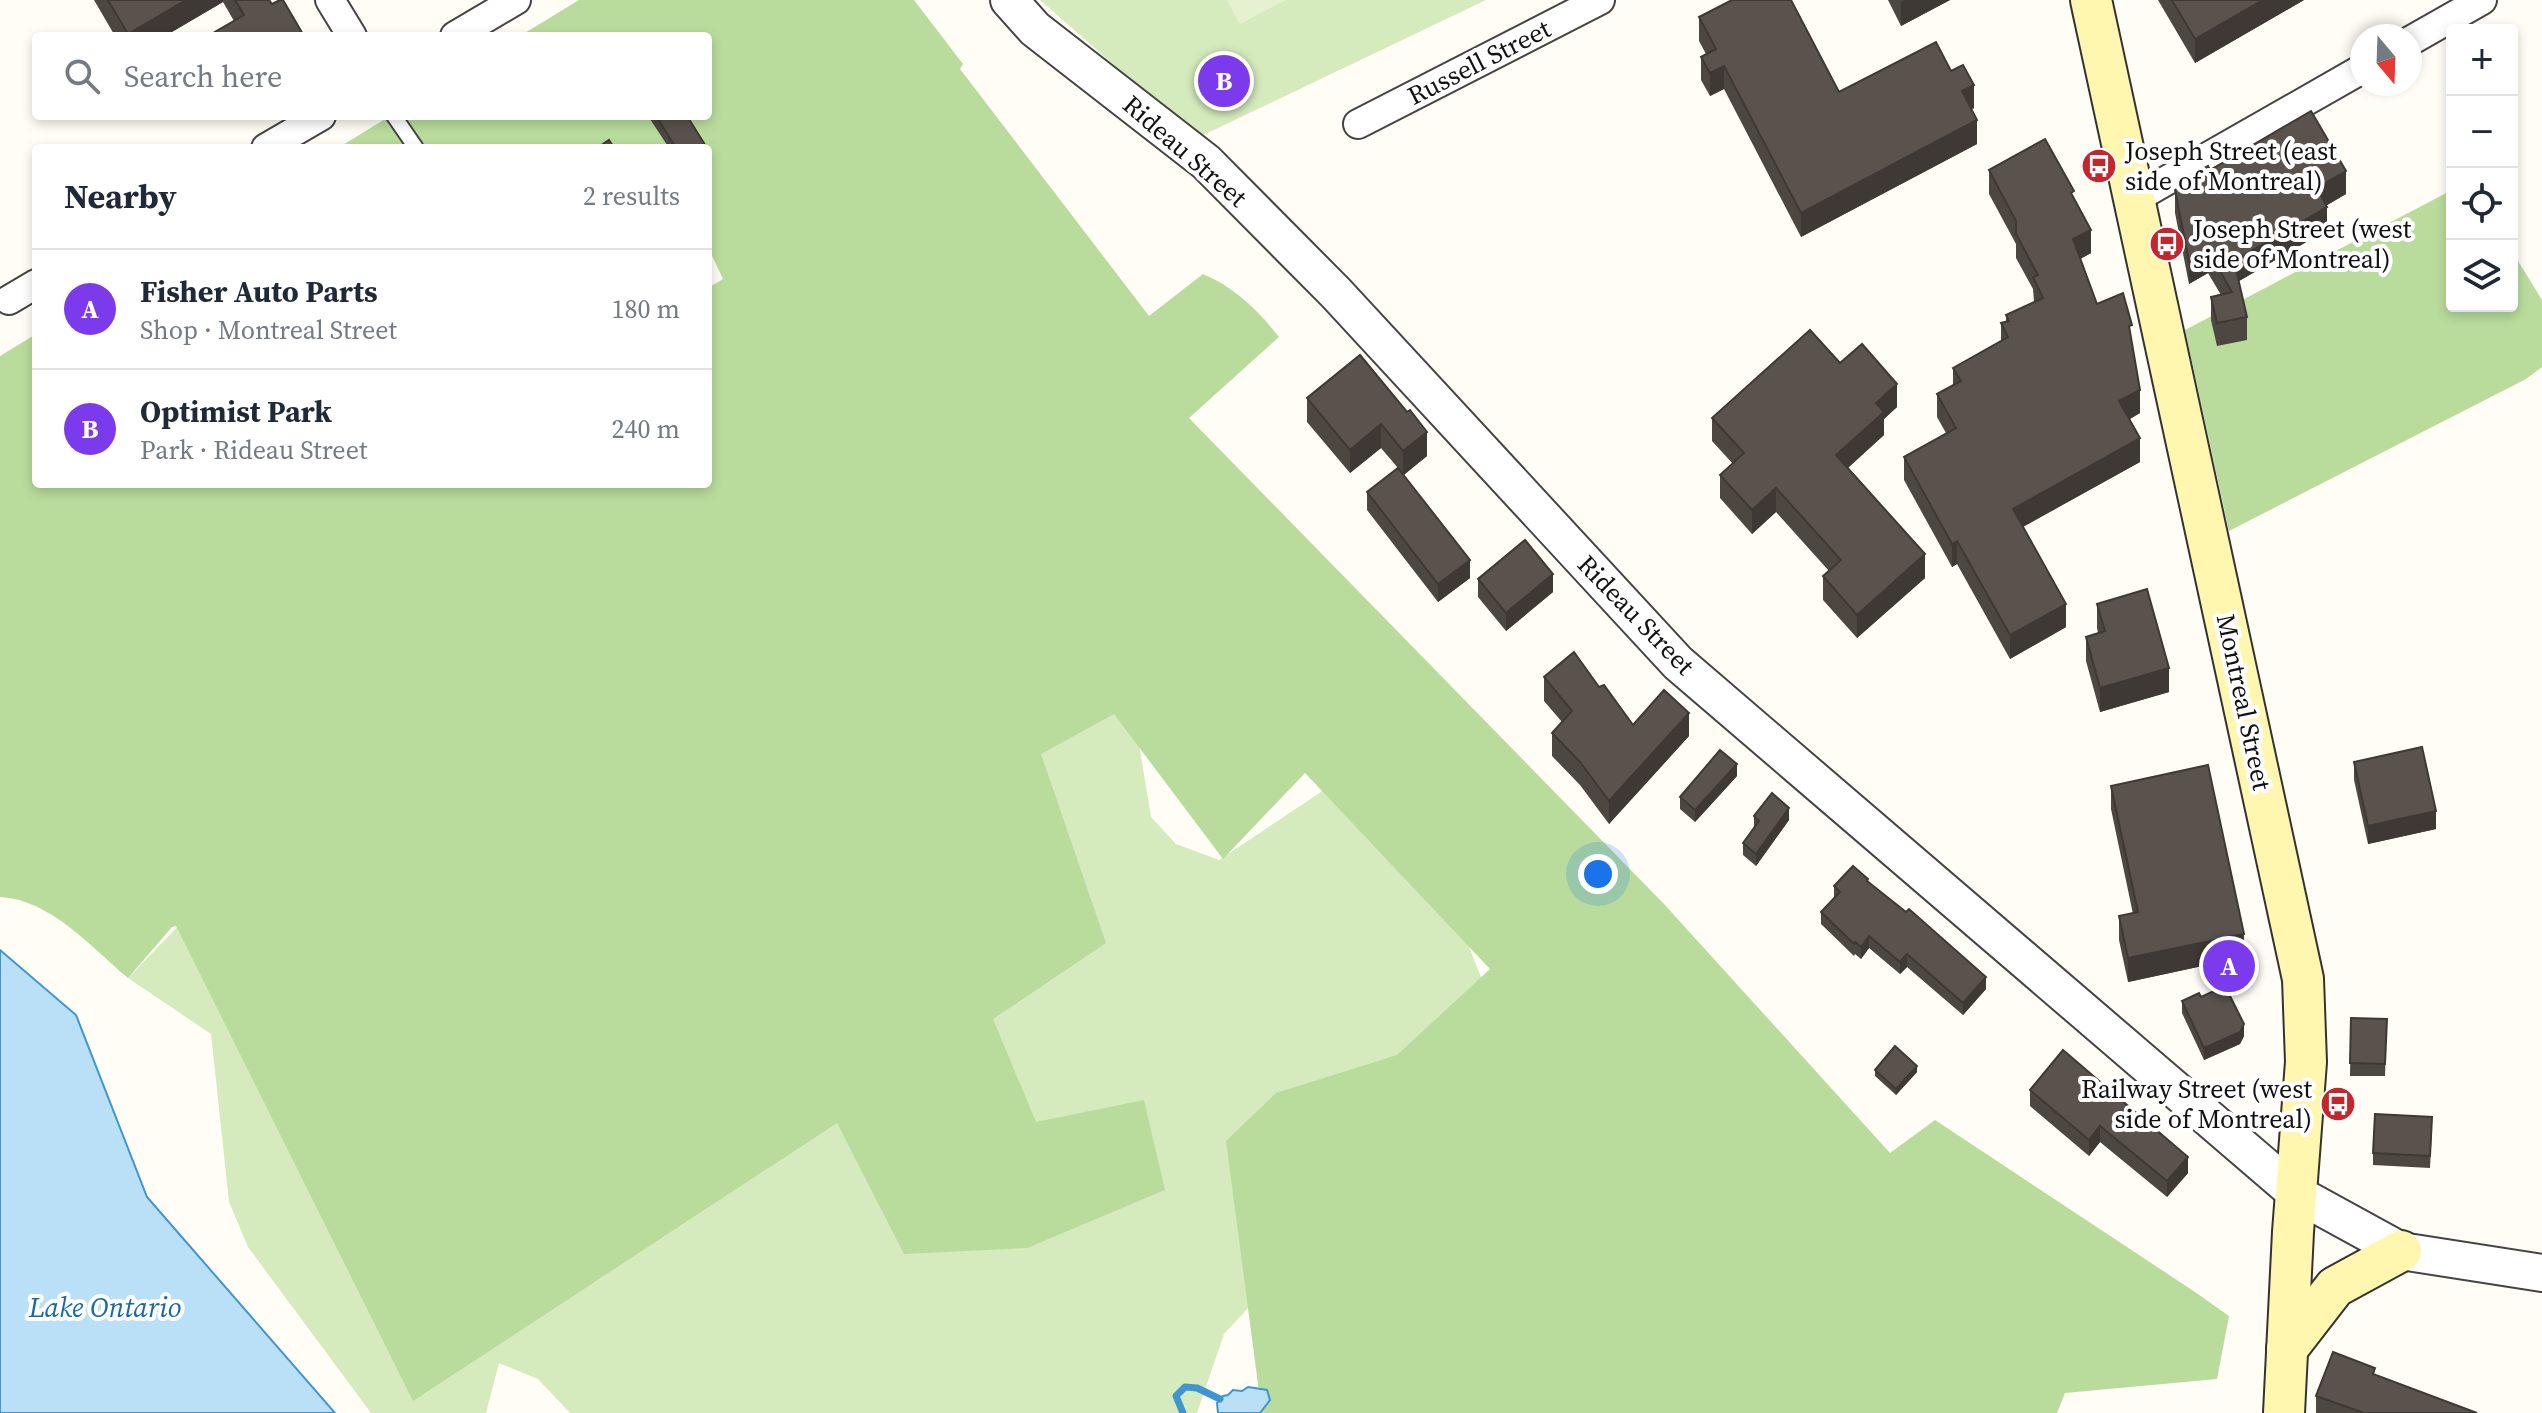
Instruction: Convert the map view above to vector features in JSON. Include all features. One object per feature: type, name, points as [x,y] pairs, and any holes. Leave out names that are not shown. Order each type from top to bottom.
[{"type":"main road","name":"Montreal Street","points":[[2091,0],[2303,979],[2306,1062],[2284,1413]]},
{"type":"main road","points":[[2287,1349],[2335,1287],[2401,1251]]},
{"type":"street","points":[[330,0],[350,32]]},
{"type":"street","points":[[462,32],[516,0]]},
{"type":"street","name":"Rideau Street","points":[[1009,0],[1035,29],[1206,162],[1336,293],[1678,663],[2297,1194],[2401,1251],[2542,1273]]},
{"type":"street","name":"Russell Street","points":[[1358,124],[1600,0]]},
{"type":"street","points":[[2422,34],[2482,0]]},
{"type":"street","points":[[2136,198],[2350,76]]},
{"type":"street","points":[[273,144],[314,120]]},
{"type":"street","points":[[4,292],[32,285]]},
{"type":"lane","points":[[397,120],[413,144]]},
{"type":"green space","points":[[579,0],[914,0],[963,64],[960,69],[1149,316],[1203,274],[1245,300],[1279,337],[1189,418],[1664,904],[1890,1153],[1935,1120],[2195,1292],[2229,1316],[2217,1379],[2065,1393],[2057,1413],[1256,1413],[1261,1407],[1226,1141],[1276,1093],[1397,1055],[1490,969],[1305,773],[1223,859],[1114,714],[1041,754],[1106,943],[993,1019],[1036,1122],[1144,1100],[1165,1190],[1027,1248],[904,1254],[837,1123],[413,1401],[176,926],[128,978],[53,916],[36,906],[0,897],[0,356],[32,336],[32,488],[712,488],[712,286],[723,279],[712,256],[712,144],[344,144],[384,120],[712,120],[712,32],[527,32]]},
{"type":"green space","points":[[1040,0],[1486,0],[1197,138]]},
{"type":"green space","points":[[1227,0],[1286,0],[1240,24]]},
{"type":"green space","points":[[2446,193],[2446,312],[2518,312],[2518,261],[2542,300],[2542,367],[2526,379],[2229,531],[2185,330]]},
{"type":"green space","points":[[1083,613],[1136,726],[1151,817],[1176,844],[1219,860],[1342,778],[1460,924],[1519,1073],[1288,1265],[1224,1334],[1197,1413],[570,1413],[538,1379],[499,1363],[486,1413],[371,1413],[248,1247],[229,1202],[211,1034],[128,978],[185,919]]},
{"type":"water","name":"Lake Ontario","points":[[0,950],[76,1015],[147,1197],[335,1413],[0,1413]]},
{"type":"water","points":[[1248,1387],[1267,1390],[1270,1400],[1260,1413],[1218,1413],[1217,1403],[1223,1396]]},
{"type":"building","points":[[108,0],[186,0],[131,32],[127,32]]},
{"type":"building","points":[[235,0],[269,0],[272,4],[283,0],[302,32],[215,32],[244,15]]},
{"type":"building","points":[[1732,0],[1791,0],[1839,92],[1936,42],[1951,71],[1963,65],[1974,85],[1962,91],[1977,120],[1801,213],[1724,66],[1710,73],[1701,57],[1716,49],[1699,17]]},
{"type":"building","points":[[2172,0],[2263,0],[2195,39]]},
{"type":"building","points":[[2311,111],[2346,171],[2317,188],[2327,207],[2234,261],[2247,317],[2217,323],[2211,297],[2232,292],[2208,250],[2189,261],[2175,190],[2190,181],[2188,177],[2208,166],[2210,170]]},
{"type":"building","points":[[658,120],[690,120],[704,144],[674,144]]},
{"type":"building","points":[[2045,139],[2074,191],[2071,193],[2091,230],[2073,239],[2097,304],[2123,293],[2132,325],[2129,326],[2140,390],[2119,401],[2140,438],[2013,509],[2066,604],[2010,635],[1957,541],[1952,544],[1904,457],[1956,428],[1937,394],[1961,381],[1953,368],[2008,337],[2001,323],[2009,321],[2006,315],[2043,298],[2033,277],[2038,275],[2016,234],[2016,221],[1989,170]]},
{"type":"building","points":[[1810,330],[1840,363],[1862,344],[1897,384],[1876,403],[1884,412],[1836,455],[1925,554],[1857,615],[1823,576],[1841,560],[1776,488],[1752,510],[1720,475],[1744,453],[1712,418]]},
{"type":"building","points":[[1360,355],[1427,432],[1403,451],[1381,424],[1350,450],[1307,398]]},
{"type":"building","points":[[1398,468],[1470,560],[1438,584],[1367,492]]},
{"type":"building","points":[[1525,540],[1553,574],[1506,613],[1478,579]]},
{"type":"building","points":[[2147,589],[2169,668],[2100,688],[2086,637],[2105,631],[2097,604]]},
{"type":"building","points":[[1574,652],[1599,687],[1604,685],[1633,725],[1664,690],[1689,713],[1609,801],[1580,762],[1552,733],[1572,711],[1544,677]]},
{"type":"building","points":[[2422,747],[2436,811],[2368,826],[2354,762]]},
{"type":"building","points":[[1720,750],[1737,764],[1695,810],[1680,797]]},
{"type":"building","points":[[2208,765],[2244,934],[2128,958],[2119,916],[2138,912],[2111,786]]},
{"type":"building","points":[[1772,793],[1789,808],[1756,854],[1743,843],[1759,821],[1754,816]]},
{"type":"building","points":[[1853,866],[1906,912],[1909,909],[1986,977],[1963,1003],[1907,954],[1900,962],[1869,936],[1861,947],[1854,944],[1821,912],[1840,892],[1834,886]]},
{"type":"building","points":[[2225,986],[2244,1024],[2240,1032],[2204,1048],[2182,1001],[2199,993],[2201,997]]},
{"type":"building","points":[[2351,1018],[2387,1019],[2385,1064],[2350,1063]]},
{"type":"building","points":[[1895,1046],[1917,1066],[1896,1089],[1875,1070]]},
{"type":"building","points":[[2063,1050],[2188,1157],[2167,1181],[2100,1126],[2089,1140],[2030,1090]]},
{"type":"building","points":[[2375,1114],[2432,1117],[2430,1156],[2373,1153]]},
{"type":"building","points":[[2333,1352],[2375,1368],[2373,1374],[2477,1413],[2364,1413],[2316,1396]]},
{"type":"waterway","points":[[1183,1413],[1176,1396],[1185,1387],[1197,1388],[1220,1399]]},
{"type":"place","name":"Optimist Park","points":[[1224,81]]},
{"type":"place","name":"Joseph Street (east side of Montreal)","points":[[2099,166]]},
{"type":"place","name":"Joseph Street (west side of Montreal)","points":[[2167,244]]},
{"type":"place","name":"Fisher Auto Parts","points":[[2229,966]]},
{"type":"place","name":"Railway Street (west side of Montreal)","points":[[2338,1104]]}]
